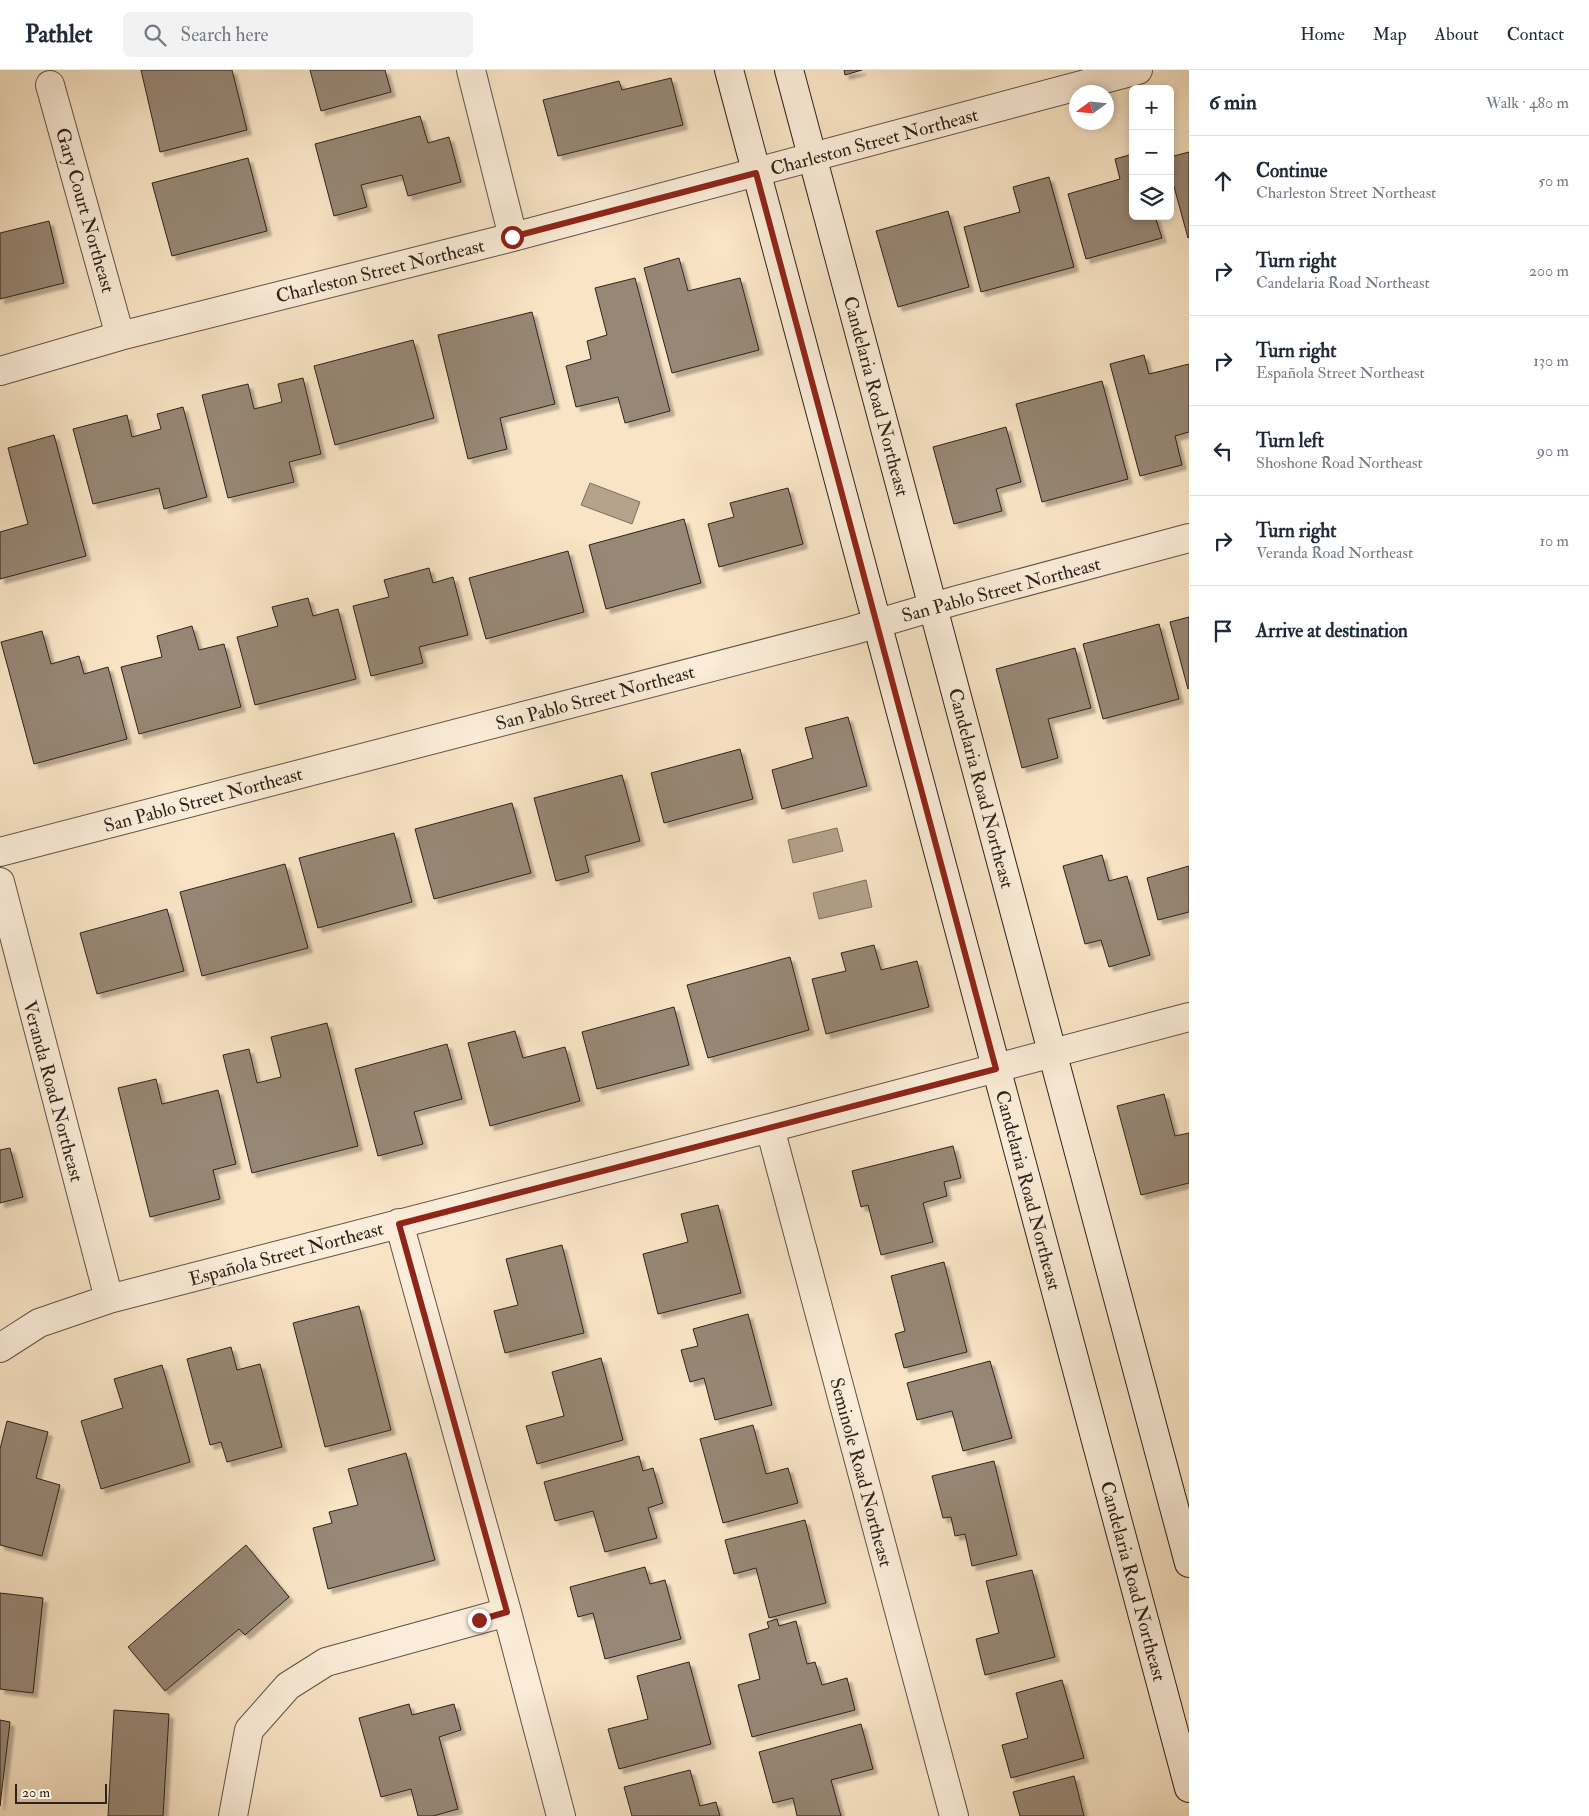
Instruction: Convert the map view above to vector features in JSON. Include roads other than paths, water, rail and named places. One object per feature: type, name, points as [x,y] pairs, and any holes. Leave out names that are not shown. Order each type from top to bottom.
[{"type":"street","points":[[470,70],[512,237]]},
{"type":"street","name":"Candelaria Road Northeast","points":[[728,70],[1189,1788]]},
{"type":"street","name":"Candelaria Road Northeast","points":[[789,70],[1189,1563]]},
{"type":"street","name":"Charleston Street Northeast","points":[[0,371],[120,336],[512,237],[1138,70]]},
{"type":"street","name":"Gary Court Northeast","points":[[50,85],[120,336]]},
{"type":"street","name":"San Pablo Street Northeast","points":[[0,852],[876,624],[1189,538]]},
{"type":"street","name":"Veranda Road Northeast","points":[[0,882],[109,1299]]},
{"type":"street","name":"Española Street Northeast","points":[[0,1348],[39,1323],[109,1299],[996,1069],[1189,1017]]},
{"type":"street","name":"Seminole Road Northeast","points":[[770,1128],[954,1816]]},
{"type":"street","points":[[399,1224],[507,1612],[561,1816]]},
{"type":"street","points":[[233,1816],[249,1730],[288,1686],[326,1662],[507,1612]]}]
